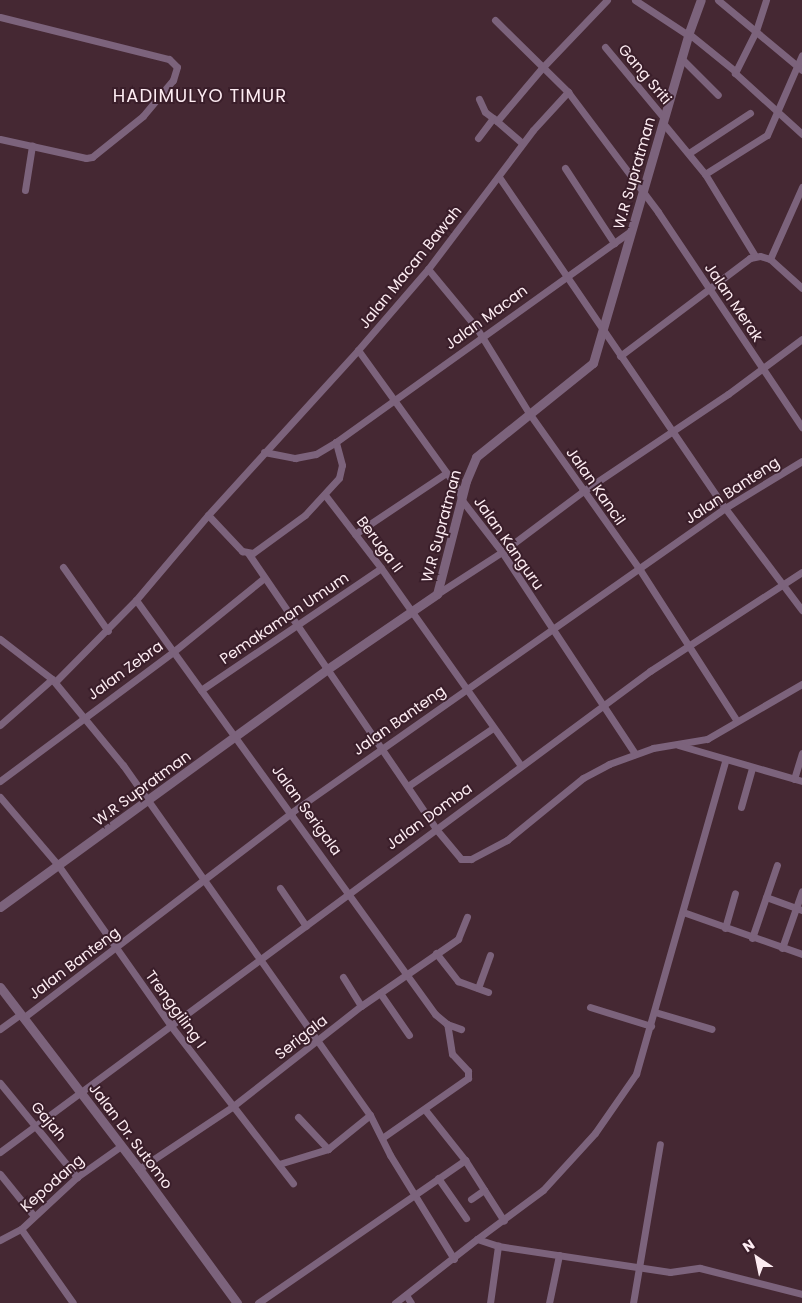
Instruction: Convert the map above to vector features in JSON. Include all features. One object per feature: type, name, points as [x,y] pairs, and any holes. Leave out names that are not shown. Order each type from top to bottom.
[{"type":"street","points":[[478,138],[607,0]]},
{"type":"street","points":[[636,0],[688,34],[735,71],[737,78],[777,110],[802,134]]},
{"type":"street","name":"W.R Supratman","points":[[0,907],[149,801],[326,670],[437,594],[462,499],[476,457],[593,362],[688,34],[701,0]]},
{"type":"street","points":[[718,0],[799,68]]},
{"type":"street","points":[[735,71],[755,33],[766,0]]},
{"type":"street","points":[[0,17],[169,59],[176,68],[174,80],[143,116],[98,154],[86,158],[0,138]]},
{"type":"street","name":"Jalan Merak","points":[[495,20],[568,92],[642,192],[802,427]]},
{"type":"street","name":"Gang Sriti","points":[[605,48],[705,174],[755,256]]},
{"type":"street","points":[[705,174],[762,140],[770,131],[777,110],[799,68],[802,55]]},
{"type":"street","points":[[681,58],[718,95]]},
{"type":"street","name":"Jalan Macan Bawah","points":[[0,725],[54,681],[108,631],[136,600],[208,515],[358,350],[428,269],[522,143],[568,92]]},
{"type":"street","points":[[479,99],[482,108],[522,143]]},
{"type":"street","points":[[689,153],[750,113]]},
{"type":"street","points":[[25,190],[32,146]]},
{"type":"street","points":[[565,168],[614,243]]},
{"type":"street","points":[[498,177],[725,508],[802,610]]},
{"type":"street","points":[[770,259],[801,191]]},
{"type":"street","name":"Jalan Macan","points":[[264,452],[295,458],[316,454],[336,442],[565,276],[632,230]]},
{"type":"street","points":[[620,356],[755,256],[770,259],[802,288]]},
{"type":"street","name":"Jalan Kancil","points":[[428,269],[482,336],[529,413],[582,492],[640,570],[737,722]]},
{"type":"street","points":[[437,594],[502,552],[582,492],[802,339]]},
{"type":"street","name":"Jalan Kanguru","points":[[358,350],[460,490],[462,499],[502,552],[602,707],[635,754]]},
{"type":"street","points":[[248,554],[265,546],[325,494],[342,472],[336,442]]},
{"type":"street","name":"Jalan Banteng","points":[[0,1029],[22,1016],[116,949],[202,880],[292,812],[552,629],[640,570],[725,508],[802,461]]},
{"type":"street","points":[[355,534],[446,473]]},
{"type":"street","name":"Beruga II","points":[[325,494],[381,568],[521,766]]},
{"type":"street","points":[[208,515],[248,554],[296,627],[436,829],[462,858],[472,859],[518,833],[583,778],[635,754],[675,744],[707,739],[802,684]]},
{"type":"street","points":[[63,567],[108,631]]},
{"type":"street","name":"Pemakaman Umum","points":[[201,690],[381,568]]},
{"type":"street","name":"Jalan Domba","points":[[0,1152],[306,926],[349,891],[688,644],[802,572]]},
{"type":"street","name":"Jalan Zebra","points":[[0,781],[173,652],[264,578]]},
{"type":"street","name":"Jalan Serigala","points":[[136,600],[292,812],[435,1014],[447,1024],[461,1029]]},
{"type":"street","points":[[0,639],[54,681],[85,716],[149,801],[202,880],[370,1115],[454,1259]]},
{"type":"street","points":[[408,786],[493,728]]},
{"type":"street","points":[[675,744],[725,761],[802,781]]},
{"type":"street","points":[[794,779],[802,753]]},
{"type":"street","points":[[395,1303],[544,1190],[594,1133],[636,1074],[725,761]]},
{"type":"street","points":[[741,807],[752,768]]},
{"type":"street","name":"Trenggiling I","points":[[0,797],[58,864],[171,1026],[232,1107],[293,1183]]},
{"type":"street","points":[[752,938],[777,865]]},
{"type":"street","points":[[280,888],[306,926]]},
{"type":"street","points":[[782,948],[799,909],[802,891]]},
{"type":"street","points":[[725,928],[734,893]]},
{"type":"street","points":[[766,898],[799,909]]},
{"type":"street","points":[[683,912],[752,938],[802,954]]},
{"type":"street","name":"Serigala","points":[[139,1169],[232,1107],[318,1042],[361,1006],[458,939],[467,917]]},
{"type":"street","points":[[436,953],[458,981],[488,992]]},
{"type":"street","points":[[478,988],[490,955]]},
{"type":"street","points":[[343,977],[361,1006]]},
{"type":"street","name":"Jalan Dr. Sutomo","points":[[0,987],[139,1169],[236,1303]]},
{"type":"street","points":[[380,993],[409,1035]]},
{"type":"street","points":[[590,1007],[651,1026]]},
{"type":"street","points":[[655,1012],[712,1029]]},
{"type":"street","points":[[382,1138],[426,1110],[469,1075],[452,1054],[447,1024]]},
{"type":"street","name":"Gajah","points":[[0,1082],[34,1127],[78,1177]]},
{"type":"street","points":[[426,1110],[465,1160],[504,1221]]},
{"type":"street","points":[[279,1164],[328,1149],[370,1115]]},
{"type":"street","points":[[298,1117],[328,1149]]},
{"type":"street","points":[[633,1303],[660,1144]]},
{"type":"street","name":"Kepodang","points":[[0,1240],[21,1229],[78,1177],[121,1146]]},
{"type":"street","points":[[258,1303],[414,1193],[465,1160]]},
{"type":"street","points":[[0,1174],[34,1216]]},
{"type":"street","points":[[438,1178],[466,1218]]},
{"type":"street","points":[[471,1199],[484,1190]]},
{"type":"street","points":[[21,1229],[73,1303]]},
{"type":"street","points":[[477,1240],[498,1246],[670,1272],[700,1268],[802,1294]]},
{"type":"street","points":[[490,1303],[498,1246]]},
{"type":"street","points":[[549,1303],[559,1255]]},
{"type":"street","points":[[406,1295],[411,1303]]},
{"type":"district","name":"HADIMULYO TIMUR","points":[[200,96]]}]
